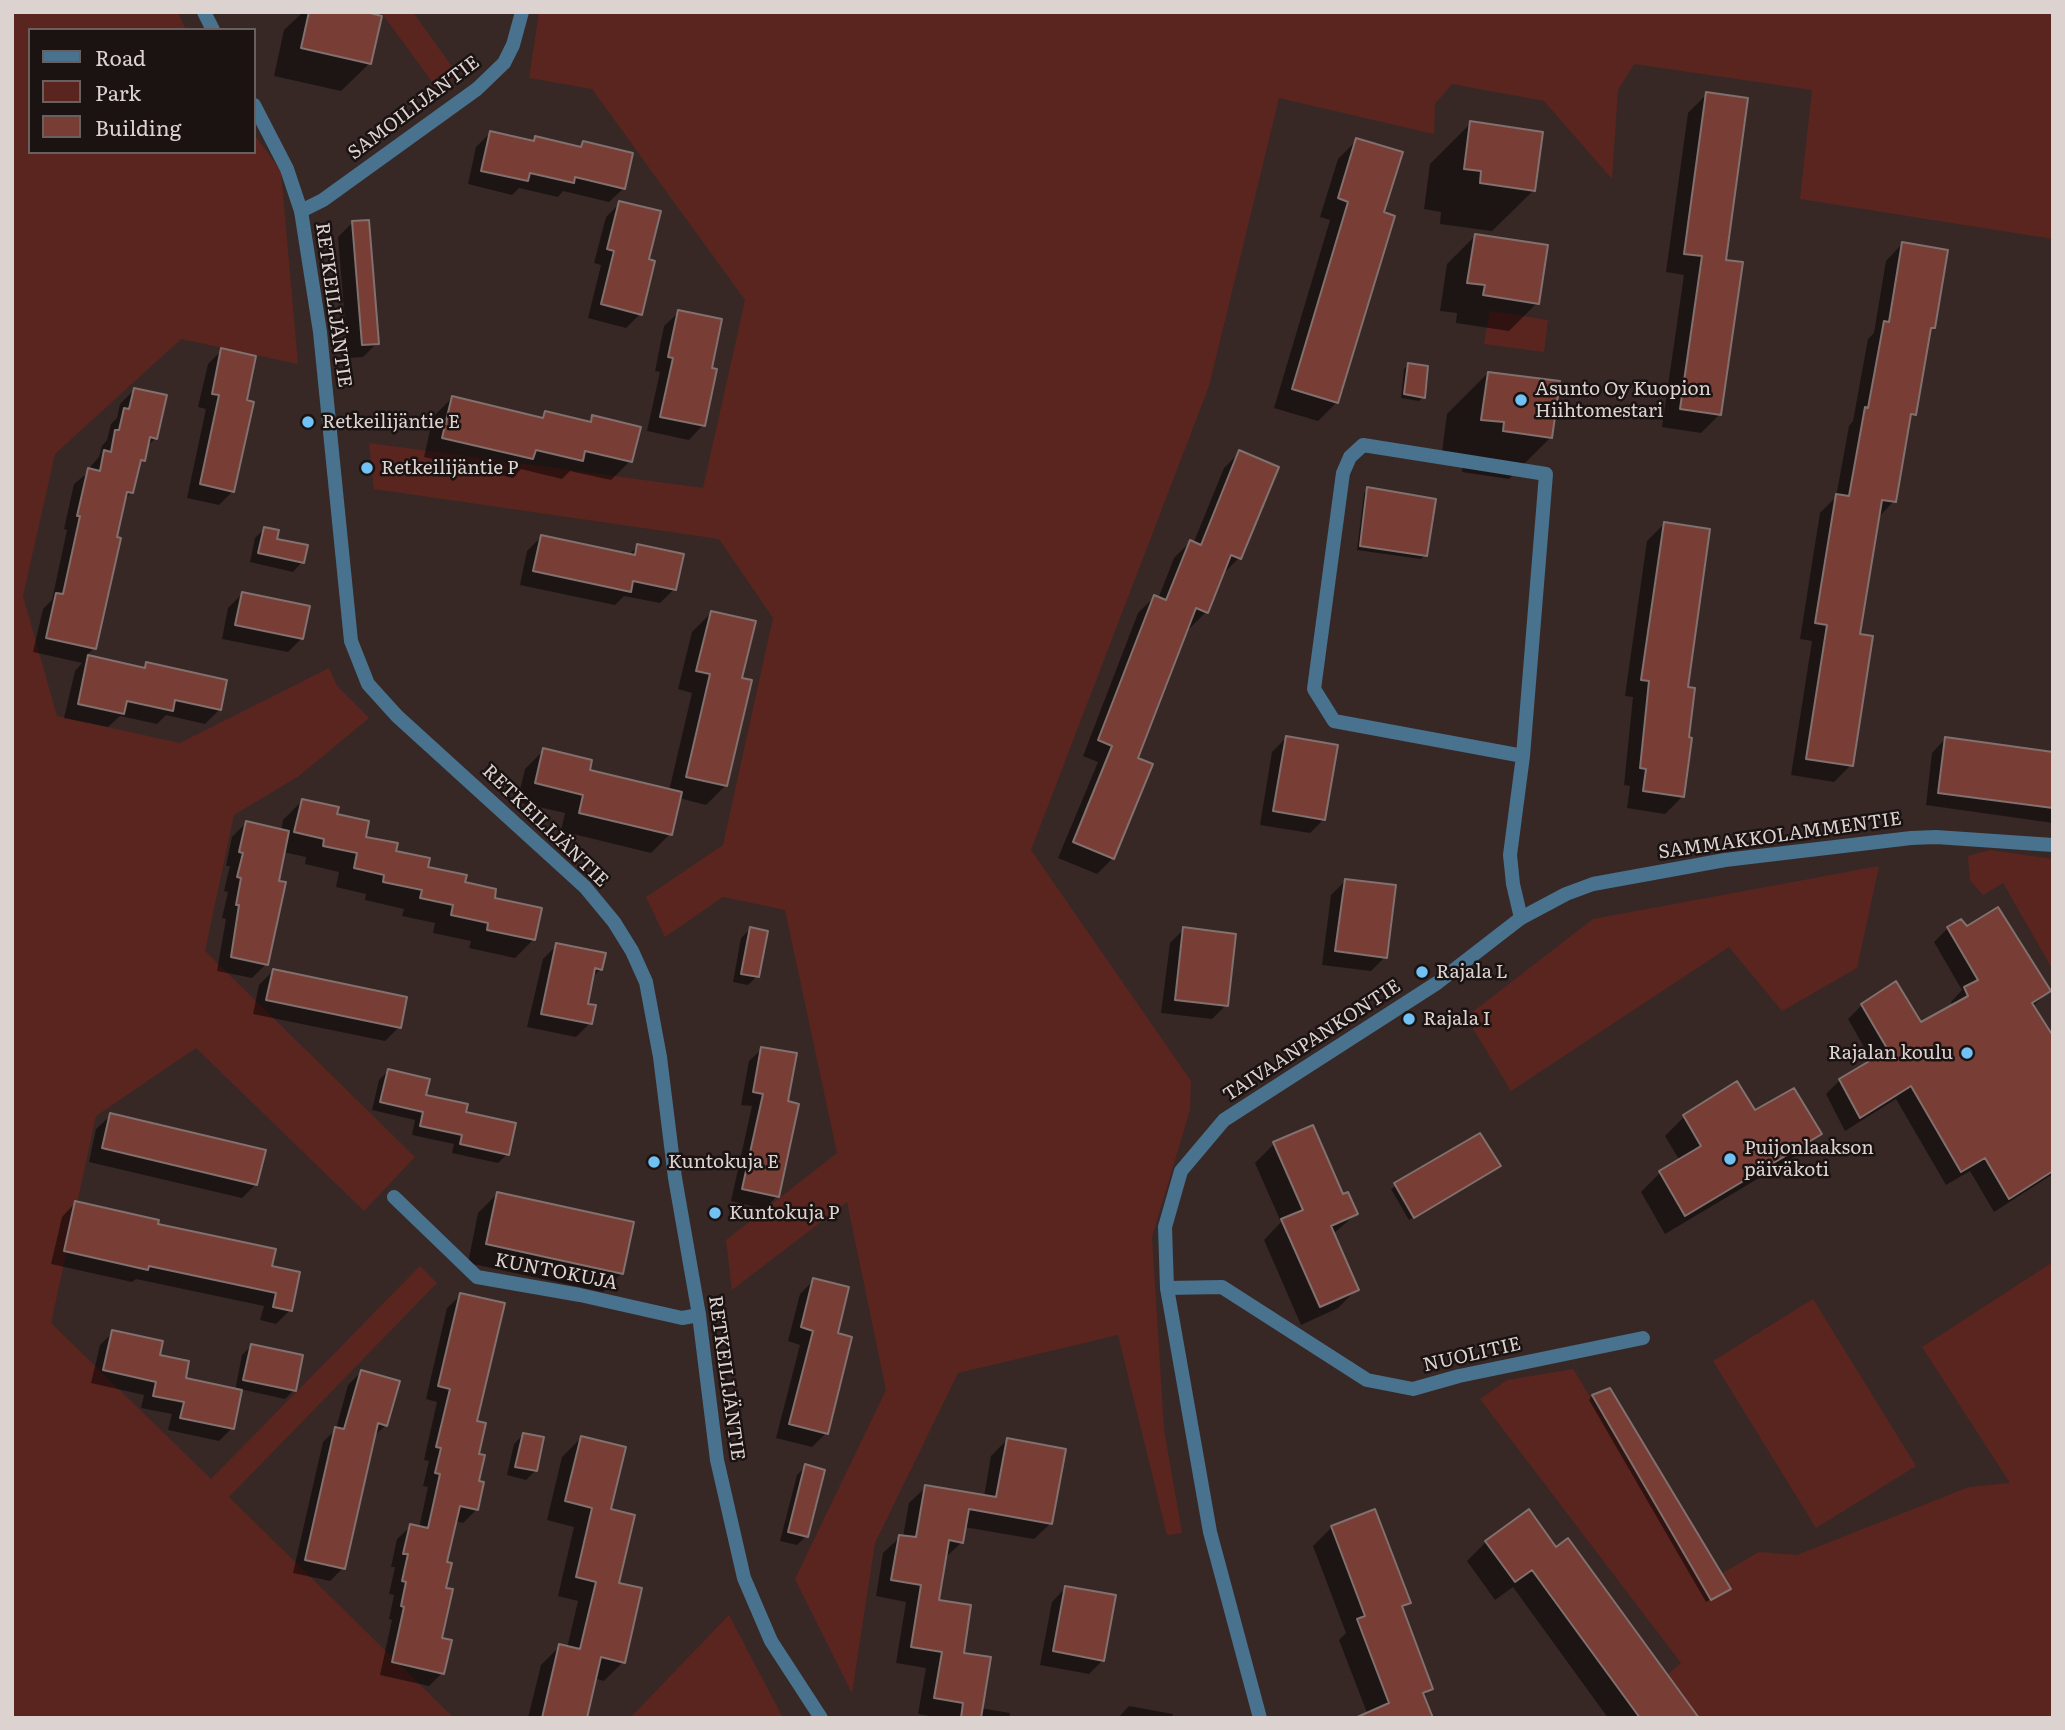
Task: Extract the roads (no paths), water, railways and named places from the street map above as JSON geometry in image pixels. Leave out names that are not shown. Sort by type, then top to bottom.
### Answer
[{"type":"street","points":[[204,12],[212,28]]},
{"type":"street","name":"SAMOILIJANTIE","points":[[301,211],[323,200],[477,89],[503,63],[513,45],[522,12]]},
{"type":"street","name":"RETKEILIJÄNTIE","points":[[256,109],[287,169],[301,211],[320,332],[351,641],[368,684],[397,716],[585,887],[614,922],[632,951],[646,982],[699,1315],[717,1460],[744,1578],[771,1641],[821,1718]]},
{"type":"street","points":[[1521,918],[1510,855],[1522,756],[1546,474],[1363,444],[1350,457],[1343,473],[1314,689],[1334,720],[1522,756]]},
{"type":"street","name":"SAMMAKKOLAMMENTIE","points":[[1521,918],[1566,894],[1592,884],[1725,860],[1911,838],[1937,837],[2053,845]]},
{"type":"street","name":"TAIVAANPANKONTIE","points":[[1260,1718],[1210,1532],[1167,1288],[1165,1227],[1181,1171],[1224,1120],[1437,983],[1521,918]]},
{"type":"street","name":"KUNTOKUJA","points":[[394,1197],[477,1277],[580,1295],[682,1318],[699,1315]]},
{"type":"street","name":"NUOLITIE","points":[[1167,1288],[1222,1287],[1367,1380],[1413,1389],[1458,1376],[1643,1338]]},
{"type":"place","name":"Asunto Oy Kuopion Hiihtomestari","points":[[1521,400]]},
{"type":"place","name":"Retkeilijäntie E","points":[[308,422]]},
{"type":"place","name":"Retkeilijäntie P","points":[[367,468]]},
{"type":"place","name":"Rajala L","points":[[1422,972]]},
{"type":"place","name":"Rajala I","points":[[1409,1019]]},
{"type":"place","name":"Rajalan koulu","points":[[1967,1053]]},
{"type":"place","name":"Puijonlaakson päiväkoti","points":[[1730,1159]]},
{"type":"place","name":"Kuntokuja E","points":[[654,1162]]},
{"type":"place","name":"Kuntokuja P","points":[[715,1213]]}]
